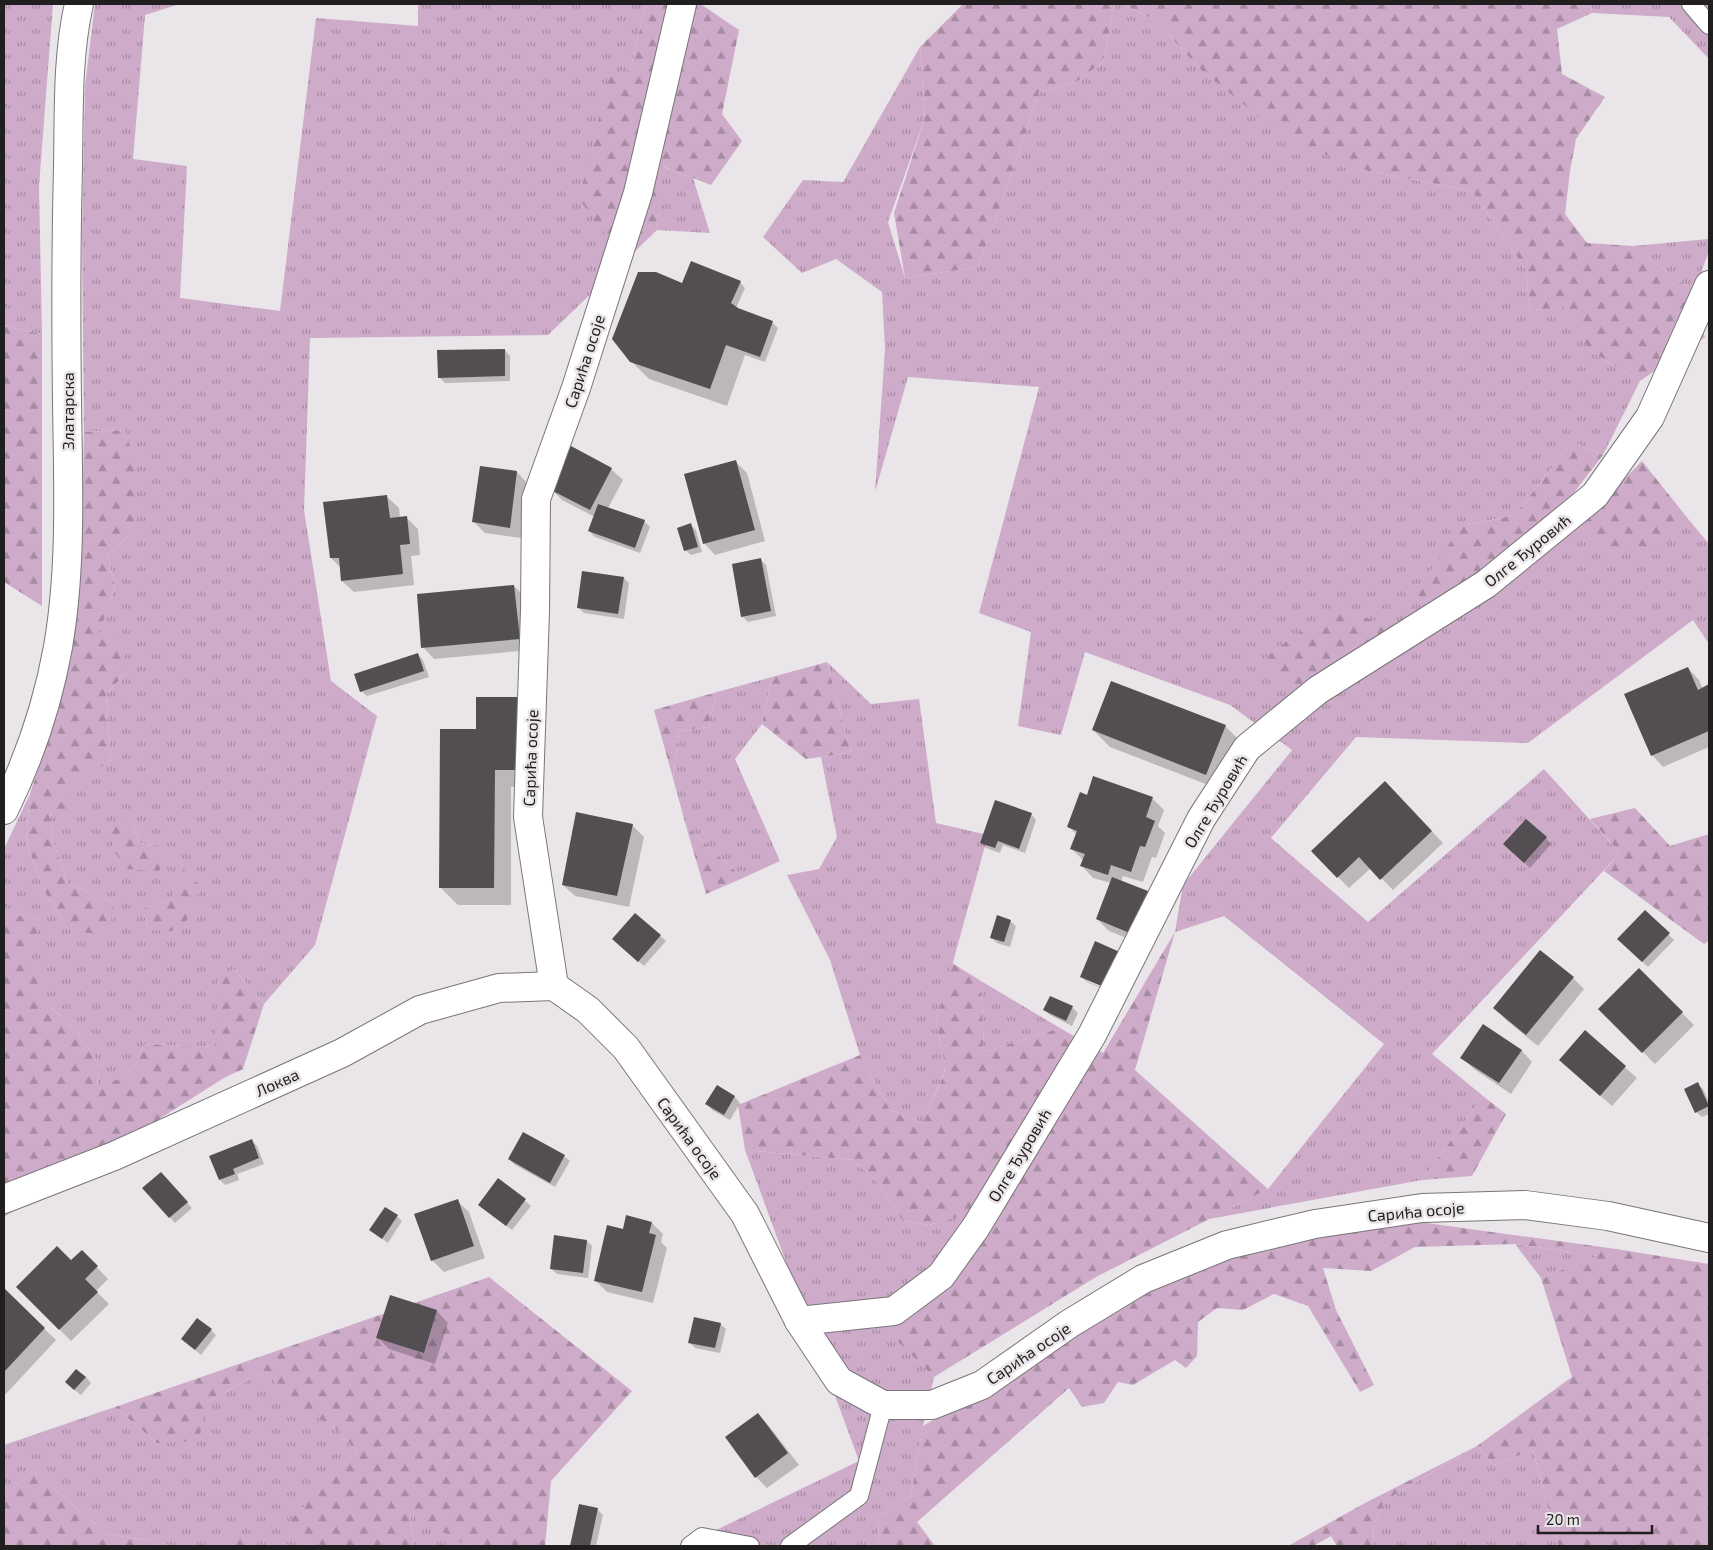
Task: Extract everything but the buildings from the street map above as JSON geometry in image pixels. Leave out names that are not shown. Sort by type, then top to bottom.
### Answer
[{"type":"street","name":"Златарска","points":[[4,810],[32,744],[46,698],[58,648],[62,611],[66,564],[68,498],[66,296],[70,83],[74,23],[79,4]]},
{"type":"street","name":"Сарића осоје","points":[[682,4],[638,193],[576,388],[536,499],[528,817],[554,986],[588,1010],[626,1048],[746,1214],[799,1321],[839,1381],[883,1405],[932,1405],[982,1385],[1069,1324],[1143,1279],[1227,1244],[1315,1224],[1422,1208],[1525,1205],[1608,1216],[1709,1238]]},
{"type":"street","name":"Олге Ђуровић","points":[[799,1321],[894,1311],[941,1276],[976,1227],[1092,1035],[1201,819],[1247,748],[1318,690],[1486,584],[1595,496],[1650,417],[1709,285]]},
{"type":"street","name":"Локва","points":[[4,1199],[114,1156],[228,1105],[342,1053],[420,1010],[499,988],[554,986]]},
{"type":"lane","points":[[1691,4],[1709,25]]},
{"type":"lane","points":[[790,1546],[858,1496],[883,1405]]},
{"type":"lane","points":[[690,1546],[702,1537],[750,1546]]},
{"type":"green space","points":[[4,4],[53,4],[39,186],[42,334],[4,326]]},
{"type":"green space","points":[[95,4],[180,4],[145,15],[133,159],[187,166],[180,298],[280,311],[316,18],[418,26],[418,4],[646,4],[630,70],[625,261],[548,335],[310,338],[304,510],[331,681],[377,716],[315,945],[264,1004],[234,969],[215,1047],[145,1044],[131,1076],[97,1086],[100,1066],[76,1030],[42,1000],[17,963],[45,921],[4,913],[4,849],[30,794],[26,842],[46,894],[68,930],[114,902],[68,884],[53,841],[50,810],[69,789],[111,760],[106,694],[126,673],[98,632],[115,588],[108,555],[134,531],[125,430],[84,432],[82,236],[85,86]],"holes":[[[131,821],[139,843],[160,846],[114,851]],[[171,899],[148,930],[143,909]]]},
{"type":"green space","points":[[646,4],[702,4],[739,30],[722,114],[742,141],[711,185],[664,167],[657,230],[625,261],[579,199],[609,75],[630,70]]},
{"type":"green space","points":[[963,4],[1115,4],[1103,62],[1076,82],[1039,92],[978,267],[905,278],[894,213],[925,118],[920,47]]},
{"type":"green space","points":[[1115,4],[1121,4],[1155,20],[1201,70],[1359,169],[1472,191],[1526,270],[1530,312],[1563,305],[1589,350],[1640,381],[1603,455],[1572,442],[1515,515],[1462,526],[1579,525],[1604,552],[1658,552],[1689,520],[1709,544],[1709,644],[1693,620],[1528,743],[1356,737],[1271,838],[1368,922],[1544,769],[1620,853],[1432,1054],[1483,1096],[1422,1180],[1209,1219],[1268,1189],[1384,1044],[1224,916],[1175,932],[1183,885],[1292,750],[1230,705],[1085,652],[1061,735],[1018,726],[1031,632],[979,613],[1039,387],[908,377],[875,492],[885,349],[882,292],[836,259],[802,273],[763,237],[803,180],[843,182],[920,47],[925,118],[888,222],[905,278],[978,267],[1039,92],[1076,82],[1103,62]]},
{"type":"green space","points":[[1121,4],[1591,4],[1592,13],[1557,29],[1562,74],[1605,97],[1576,139],[1565,214],[1587,243],[1633,246],[1687,287],[1705,337],[1640,381],[1589,350],[1563,306],[1530,312],[1526,270],[1472,191],[1359,169],[1282,135],[1201,70],[1155,20]]},
{"type":"green space","points":[[1591,4],[1709,4],[1709,59],[1669,17],[1592,13]]},
{"type":"green space","points":[[663,167],[693,178],[710,233],[657,230]]},
{"type":"green space","points":[[1709,239],[1709,251],[1691,299],[1687,287],[1633,246]]},
{"type":"green space","points":[[4,326],[42,334],[42,606],[4,582]]},
{"type":"green space","points":[[125,430],[136,465],[134,531],[108,555],[115,588],[99,632],[121,635],[126,673],[106,694],[111,760],[70,789],[73,811],[50,811],[53,841],[68,884],[114,902],[109,936],[68,930],[46,894],[26,842],[30,794],[62,693],[81,570],[84,432]]},
{"type":"green space","points":[[1572,442],[1603,455],[1556,516],[1502,560],[1435,602],[1408,602],[1462,526],[1515,515]]},
{"type":"green space","points":[[1642,461],[1689,520],[1659,552],[1604,552],[1579,525]]},
{"type":"green space","points":[[1347,609],[1394,630],[1290,690],[1262,660],[1297,634]]},
{"type":"green space","points":[[827,662],[871,704],[919,699],[936,823],[988,835],[936,1024],[946,1068],[923,1123],[890,1110],[860,1055],[830,960],[787,875],[819,869],[837,837],[821,757],[851,753]]},
{"type":"green space","points":[[827,662],[851,753],[806,759],[762,724],[772,677]]},
{"type":"green space","points":[[772,677],[762,724],[735,759],[780,861],[743,878],[686,826],[673,778],[679,731],[708,727],[717,692]]},
{"type":"green space","points":[[717,692],[708,727],[679,731],[673,778],[654,710]]},
{"type":"green space","points":[[1635,808],[1670,846],[1709,834],[1709,941],[1704,944],[1604,871],[1620,853],[1590,819]]},
{"type":"green space","points":[[131,821],[139,843],[160,846],[167,853],[159,871],[127,869],[114,851],[108,825]]},
{"type":"green space","points":[[686,826],[743,878],[706,894]]},
{"type":"green space","points":[[183,869],[202,887],[185,924],[172,931],[148,930],[143,909],[171,899]]},
{"type":"green space","points":[[4,913],[46,921],[17,963],[44,977],[42,1000],[76,1030],[100,1066],[97,1085],[131,1076],[145,1044],[215,1047],[218,976],[234,969],[264,1004],[243,1069],[224,1078],[4,1217]]},
{"type":"green space","points":[[1175,932],[1135,1070],[1268,1189],[1096,1277],[934,1377],[893,1337],[1017,1200],[929,1225],[903,1221],[875,1179],[853,1160],[745,1150],[738,1105],[860,1055],[890,1110],[923,1123],[946,1069],[936,1024],[952,963],[981,981],[984,1052],[1060,1028],[1103,1053]]},
{"type":"green space","points":[[981,981],[1060,1028],[984,1052]]},
{"type":"green space","points":[[1483,1096],[1506,1114],[1472,1176],[1422,1180]]},
{"type":"green space","points":[[745,1150],[853,1160],[875,1179],[903,1221],[929,1225],[1018,1199],[894,1337],[934,1377],[923,1426],[911,1496],[879,1517],[878,1546],[683,1546],[859,1461]]},
{"type":"green space","points":[[1412,1221],[1616,1249],[1709,1264],[1709,1546],[1558,1546],[1533,1450],[1494,1465],[1477,1446],[1572,1377],[1541,1278],[1598,1256],[1515,1244],[1415,1247],[1371,1271],[1323,1268],[1336,1310],[1374,1385],[1360,1392],[1308,1306],[1274,1294],[1243,1310],[1217,1308],[1198,1322],[1197,1356],[1186,1368],[1175,1360],[1133,1385],[1118,1382],[1104,1403],[1082,1407],[1069,1388],[917,1522],[935,1546],[878,1546],[879,1517],[911,1496],[923,1426],[1172,1279],[1289,1240]]},
{"type":"green space","points":[[1515,1244],[1599,1256],[1541,1278]]},
{"type":"green space","points":[[489,1277],[632,1391],[551,1481],[545,1546],[468,1546],[410,1514],[414,1546],[313,1546],[285,1526],[357,1451],[332,1425],[295,1406],[265,1371],[206,1402],[199,1441],[157,1443],[115,1407]]},
{"type":"green space","points":[[265,1371],[295,1405],[332,1425],[357,1451],[286,1526],[313,1546],[252,1546],[236,1529],[219,1546],[153,1546],[151,1541],[106,1534],[33,1470],[4,1497],[4,1445],[115,1407],[157,1443],[206,1402]]},
{"type":"green space","points":[[1477,1446],[1494,1465],[1533,1450],[1558,1546],[1373,1546],[1374,1523],[1386,1500]]},
{"type":"green space","points":[[1477,1446],[1386,1500],[1374,1523],[1373,1546],[1337,1546],[1331,1536],[1313,1546],[1288,1546],[1365,1503]]},
{"type":"green space","points":[[33,1470],[106,1534],[151,1541],[153,1546],[4,1546],[4,1497]]},
{"type":"green space","points":[[410,1513],[468,1546],[414,1546]]},
{"type":"green space","points":[[236,1528],[252,1546],[219,1546]]}]
